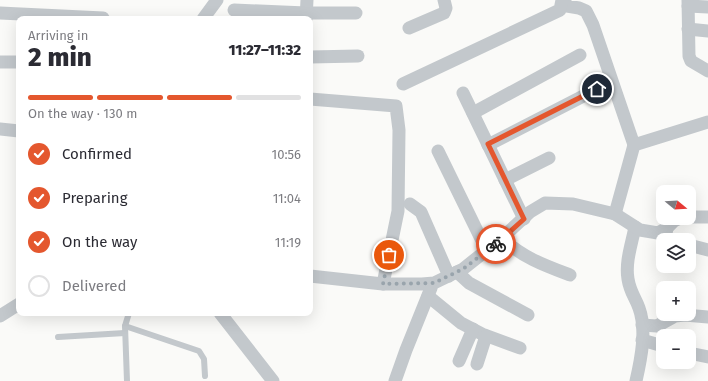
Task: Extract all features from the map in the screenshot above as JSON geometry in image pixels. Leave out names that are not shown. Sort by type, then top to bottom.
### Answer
[{"type":"street","points":[[205,16],[217,0]]},
{"type":"street","points":[[306,16],[307,0]]},
{"type":"street","points":[[409,28],[444,12],[446,8],[444,0]]},
{"type":"street","points":[[404,84],[560,10],[563,0]]},
{"type":"street","points":[[563,0],[567,6],[586,11],[593,25],[634,145],[615,214]]},
{"type":"street","points":[[708,8],[688,3],[689,56],[691,61],[708,71]]},
{"type":"street","points":[[234,10],[306,16],[356,13]]},
{"type":"street","points":[[0,13],[62,16]]},
{"type":"street","points":[[688,29],[708,31]]},
{"type":"street","points":[[473,113],[580,55]]},
{"type":"street","points":[[313,57],[358,56]]},
{"type":"street","points":[[0,62],[16,62]]},
{"type":"street","points":[[488,144],[597,89]]},
{"type":"street","points":[[463,93],[524,219]]},
{"type":"street","points":[[313,99],[396,106],[399,130],[398,211],[383,284]]},
{"type":"street","points":[[634,145],[708,122]]},
{"type":"street","points":[[0,129],[16,130]]},
{"type":"street","points":[[438,151],[487,251]]},
{"type":"street","points":[[505,180],[549,158]]},
{"type":"street","points":[[313,276],[383,284],[434,283],[463,269],[487,251],[530,212],[545,203],[572,204],[615,214],[640,230],[658,233]]},
{"type":"street","points":[[410,204],[421,212],[453,274],[528,315]]},
{"type":"street","points":[[696,217],[708,217]]},
{"type":"street","points":[[635,227],[628,258],[628,278],[631,294],[638,306],[642,318],[640,363],[636,381]]},
{"type":"street","points":[[502,238],[513,249],[541,264],[570,275]]},
{"type":"street","points":[[696,247],[708,250]]},
{"type":"street","points":[[395,381],[406,350],[434,283]]},
{"type":"street","points":[[428,296],[461,323],[486,336],[520,348]]},
{"type":"street","points":[[0,316],[16,306]]},
{"type":"street","points":[[642,325],[657,326],[675,316],[685,315],[708,317]]},
{"type":"street","points":[[222,316],[272,381]]},
{"type":"street","points":[[459,361],[473,329]]},
{"type":"street","points":[[477,364],[486,336]]},
{"type":"street","points":[[642,340],[656,344]]},
{"type":"street","points":[[696,354],[708,357]]},
{"type":"lane","points":[[127,381],[125,326],[128,316]]},
{"type":"lane","points":[[125,326],[199,351],[204,359],[205,376]]},
{"type":"lane","points":[[58,337],[125,333]]},
{"type":"way so far","points":[[389,255],[383,284],[434,283],[463,269],[496,244]]},
{"type":"route","points":[[496,244],[524,219],[488,144],[597,89]]}]
